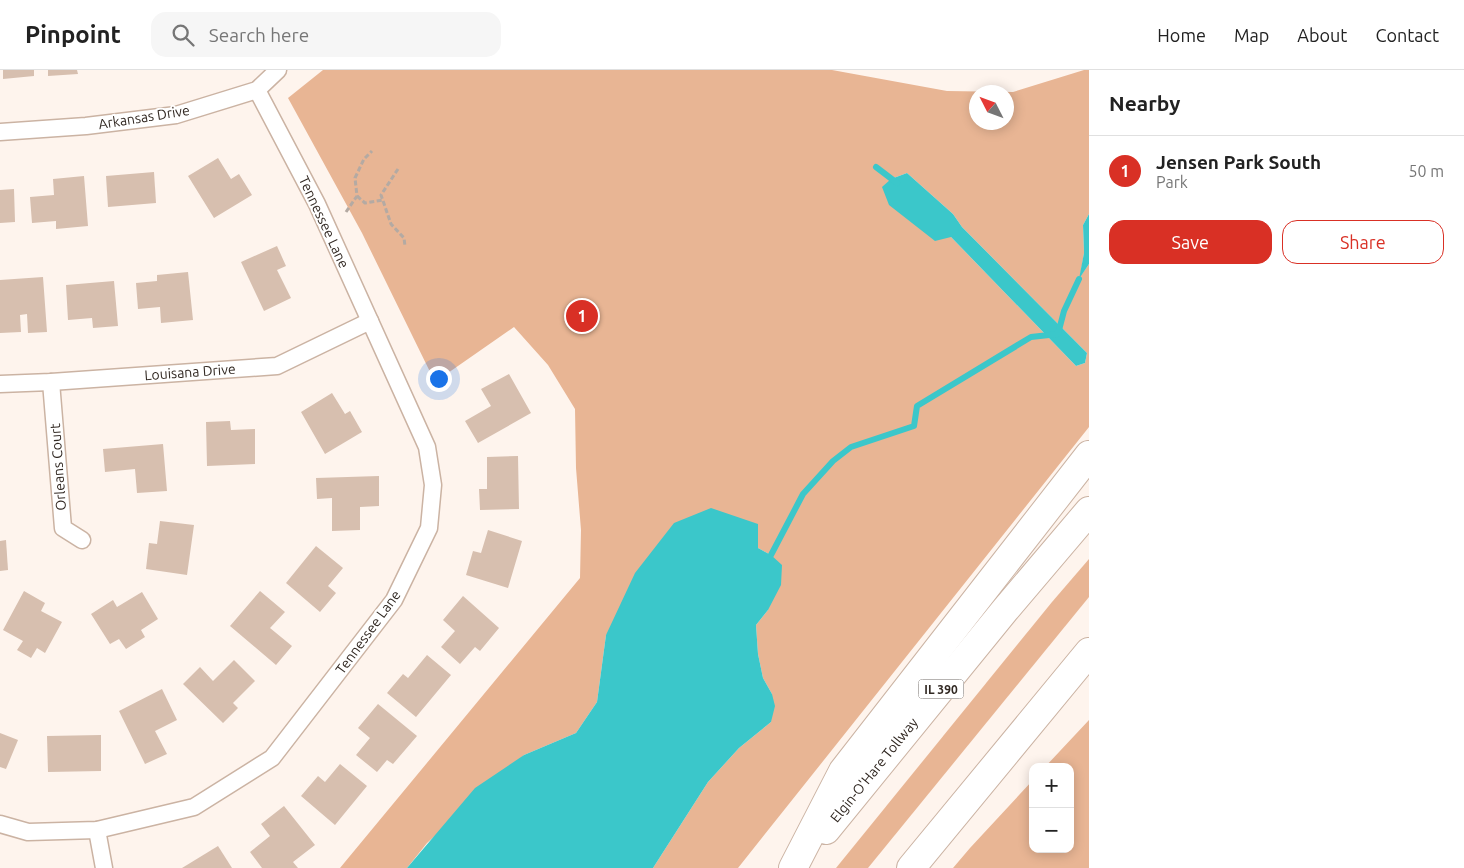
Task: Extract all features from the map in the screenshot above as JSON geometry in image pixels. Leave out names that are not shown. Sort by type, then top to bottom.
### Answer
[{"type":"highway","points":[[794,868],[843,771],[1089,455]]},
{"type":"highway","name":"Elgin-O'Hare Tollway","points":[[794,868],[999,618],[1089,512]]},
{"type":"highway","points":[[911,868],[1089,652]]},
{"type":"highway","points":[[1039,713],[1089,678]]},
{"type":"street","name":"Arkansas Drive","points":[[0,132],[86,126],[176,115],[257,90],[278,70]]},
{"type":"street","name":"Tennessee Lane","points":[[0,824],[28,832],[97,830],[194,807],[272,758],[394,600],[428,528],[433,485],[427,447],[317,204],[257,90]]},
{"type":"street","name":"Louisana Drive","points":[[0,384],[277,366],[370,321]]},
{"type":"street","name":"Orleans Court","points":[[51,382],[63,528],[82,540]]},
{"type":"street","points":[[97,830],[104,868]]},
{"type":"path","points":[[346,212],[357,196],[355,178],[364,159],[372,151]]},
{"type":"path","points":[[398,169],[381,195],[391,224],[404,238],[405,246]]},
{"type":"path","points":[[357,196],[365,203],[383,200]]},
{"type":"shaded area","points":[[323,70],[832,70],[947,91],[969,91],[969,130],[1014,130],[1014,92],[1089,70],[1089,214],[1083,225],[1084,253],[1080,277],[1089,264],[1089,427],[738,868],[653,868],[708,782],[739,748],[771,722],[772,694],[763,678],[758,654],[756,625],[768,610],[771,555],[758,548],[606,635],[597,702],[576,733],[524,755],[427,843],[407,868],[340,868],[580,578],[581,530],[576,468],[575,409],[548,365],[514,327],[435,382],[362,233],[288,98]],"holes":[[[907,173],[953,214],[962,227],[1087,353],[1085,363],[1076,366],[951,237],[891,179]]]},
{"type":"shaded area","points":[[1089,559],[1089,597],[868,868],[836,868],[1052,602]]},
{"type":"shaded area","points":[[1089,720],[1089,868],[953,868],[1029,784],[1029,853],[1074,853],[1074,763],[1049,763]]},
{"type":"water","points":[[907,173],[953,214],[962,227],[1087,353],[1085,363],[1076,366],[951,237],[935,241],[889,205],[882,187],[891,179]]},
{"type":"water","points":[[1089,214],[1089,264],[1079,279],[1084,253],[1083,225]]},
{"type":"water","points":[[711,508],[758,524],[758,548],[771,555],[782,565],[781,585],[768,610],[756,625],[758,654],[763,678],[772,694],[775,706],[771,722],[739,748],[708,782],[653,868],[407,868],[475,788],[524,755],[576,733],[597,702],[606,635],[635,573],[674,523]]},
{"type":"building","points":[[3,70],[34,70],[34,76],[3,79]]},
{"type":"building","points":[[48,70],[77,70],[78,74],[48,76]]},
{"type":"building","points":[[218,158],[231,179],[239,174],[252,195],[214,218],[188,176]]},
{"type":"building","points":[[154,172],[156,203],[108,207],[106,176]]},
{"type":"building","points":[[84,176],[88,226],[56,229],[56,221],[32,223],[30,197],[54,195],[53,179]]},
{"type":"building","points":[[14,189],[15,222],[0,223],[0,190]]},
{"type":"building","points":[[277,246],[286,266],[277,270],[291,298],[264,311],[241,262]]},
{"type":"building","points":[[188,272],[193,320],[161,323],[160,307],[138,309],[136,283],[157,281],[157,275]]},
{"type":"building","points":[[43,277],[47,332],[28,333],[27,314],[20,315],[21,332],[0,333],[0,280]]},
{"type":"building","points":[[114,281],[118,326],[93,328],[92,318],[68,320],[66,285]]},
{"type":"building","points":[[509,374],[531,413],[478,443],[465,421],[491,406],[481,389]]},
{"type":"building","points":[[332,393],[345,414],[350,411],[362,432],[325,454],[301,412]]},
{"type":"building","points":[[230,421],[231,430],[255,429],[255,464],[207,466],[206,422]]},
{"type":"building","points":[[163,444],[167,491],[137,493],[135,469],[105,472],[103,449]]},
{"type":"building","points":[[518,456],[519,509],[480,510],[479,489],[487,489],[487,457]]},
{"type":"building","points":[[379,476],[379,506],[360,507],[360,530],[332,531],[332,498],[317,499],[316,478]]},
{"type":"building","points":[[160,521],[194,525],[187,575],[146,569],[149,543],[157,544]]},
{"type":"building","points":[[488,530],[522,541],[508,588],[466,575],[473,551],[481,553]]},
{"type":"building","points":[[6,540],[8,570],[0,571],[0,541]]},
{"type":"building","points":[[316,546],[343,568],[328,586],[336,593],[320,612],[286,583]]},
{"type":"building","points":[[24,591],[45,603],[41,611],[62,622],[45,653],[37,648],[31,658],[17,650],[23,641],[3,630]]},
{"type":"building","points":[[260,591],[285,612],[270,628],[292,646],[276,665],[230,626]]},
{"type":"building","points":[[142,592],[158,619],[141,630],[145,637],[126,649],[119,639],[110,644],[91,614],[113,600],[117,607]]},
{"type":"building","points":[[463,596],[499,628],[480,651],[475,647],[460,664],[441,647],[455,631],[443,620]]},
{"type":"building","points":[[427,655],[451,675],[416,717],[387,693],[403,674],[408,678]]},
{"type":"building","points":[[234,660],[255,681],[233,703],[238,708],[223,723],[183,684],[200,667],[213,681]]},
{"type":"building","points":[[162,689],[177,720],[155,731],[167,754],[145,764],[119,711]]},
{"type":"building","points":[[378,704],[417,736],[393,764],[387,760],[377,772],[356,755],[370,738],[358,728]]},
{"type":"building","points":[[0,733],[18,740],[6,769],[0,767]]},
{"type":"building","points":[[101,735],[101,771],[48,772],[47,736]]},
{"type":"building","points":[[340,764],[367,786],[335,825],[301,796],[318,776],[325,782]]},
{"type":"building","points":[[284,806],[315,845],[293,862],[298,868],[262,868],[250,852],[270,836],[261,824]]},
{"type":"building","points":[[218,846],[232,868],[182,868]]},
{"type":"waterway","points":[[876,167],[897,183]]},
{"type":"waterway","points":[[771,555],[803,494],[833,461],[851,447],[914,426],[917,406],[1031,337],[1058,334],[1064,311],[1079,279]]},
{"type":"place","name":"Jensen Park South","points":[[582,316]]}]
